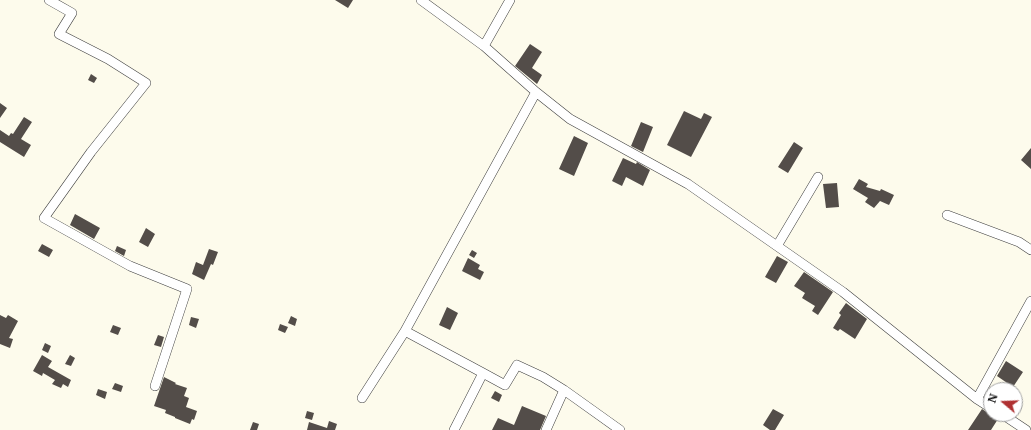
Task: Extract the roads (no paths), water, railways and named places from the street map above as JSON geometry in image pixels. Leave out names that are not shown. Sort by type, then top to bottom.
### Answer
[{"type":"street","points":[[49,0],[72,12],[59,34],[108,60],[146,84],[91,152],[44,218],[130,266],[187,289],[155,386]]},
{"type":"street","points":[[420,0],[484,46],[536,92],[570,119],[688,184],[843,292],[983,403]]},
{"type":"street","points":[[484,46],[510,0]]},
{"type":"street","points":[[362,398],[405,331],[536,92]]},
{"type":"street","points":[[777,246],[818,177]]},
{"type":"street","points":[[947,214],[1019,242],[1031,250]]},
{"type":"street","points":[[977,399],[1031,301]]},
{"type":"street","points":[[405,331],[506,385],[517,365],[544,377],[620,430]]},
{"type":"street","points":[[454,430],[483,373]]},
{"type":"street","points":[[546,430],[564,390]]},
{"type":"street","points":[[1015,427],[1026,430]]}]
